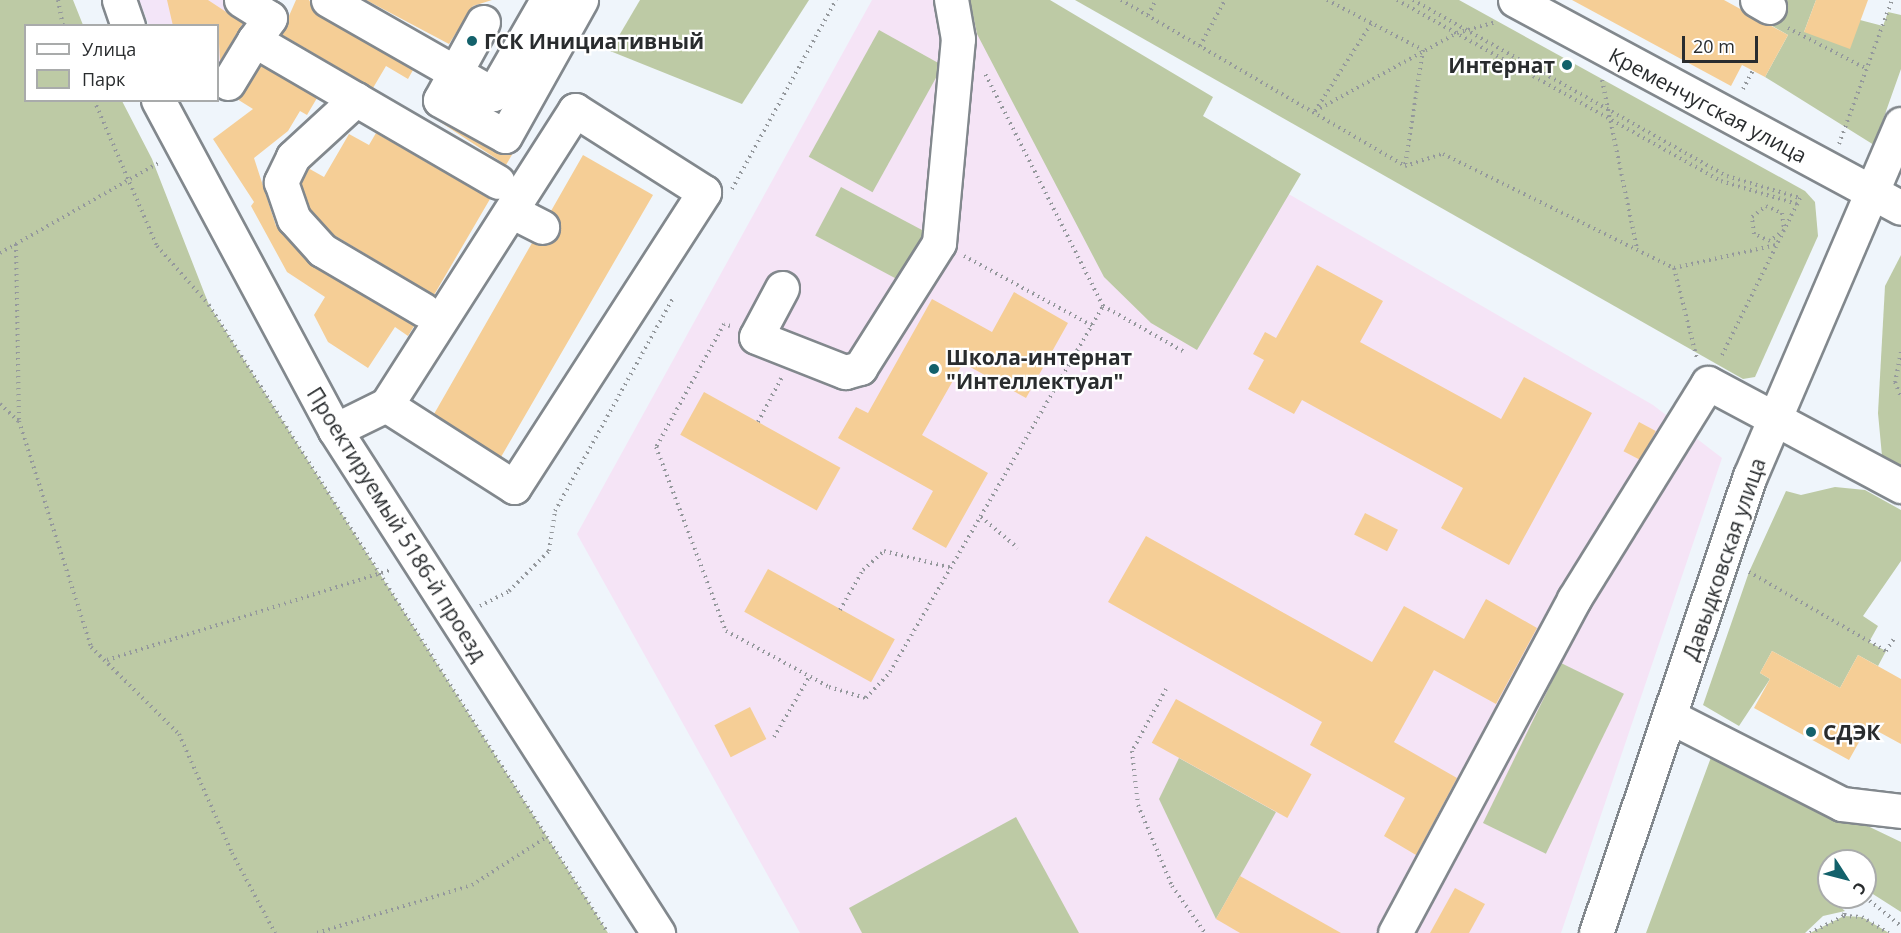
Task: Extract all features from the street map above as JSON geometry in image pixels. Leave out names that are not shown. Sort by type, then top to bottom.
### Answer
[{"type":"street","points":[[119,0],[127,24]]},
{"type":"street","points":[[240,0],[268,19],[356,99],[504,197],[542,227]]},
{"type":"street","points":[[328,0],[494,94],[547,0]]},
{"type":"street","points":[[483,22],[440,100],[505,136],[581,0]]},
{"type":"street","points":[[782,288],[756,337],[794,355],[845,372],[860,368],[939,243],[958,39],[951,0]]},
{"type":"street","name":"Кременчугская улица","points":[[1508,10],[1888,200]]},
{"type":"street","points":[[228,83],[268,19]]},
{"type":"street","points":[[356,99],[292,157],[281,183],[294,219],[322,250],[423,310]]},
{"type":"street","name":"Проектируемый 5186-й проезд","points":[[160,102],[181,149],[335,430],[658,933]]},
{"type":"street","points":[[335,430],[386,405],[504,197],[575,110],[704,192],[514,487],[386,405]]},
{"type":"street","name":"Давыдковская улица","points":[[1596,933],[1750,476],[1888,200],[1901,124]]},
{"type":"street","points":[[1395,933],[1574,598],[1708,383],[1778,417],[1901,486]]},
{"type":"street","points":[[1670,716],[1842,804],[1901,812]]},
{"type":"path","points":[[57,0],[63,24]]},
{"type":"path","points":[[730,193],[836,0]]},
{"type":"path","points":[[1121,0],[1315,111],[1405,166],[1443,154],[1674,268],[1776,245]]},
{"type":"path","points":[[1147,15],[1156,0]]},
{"type":"path","points":[[1200,46],[1225,0]]},
{"type":"path","points":[[1327,0],[1423,50]]},
{"type":"path","points":[[1397,0],[1721,181],[1797,204]]},
{"type":"path","points":[[1413,0],[1727,176],[1800,198],[1708,383]]},
{"type":"path","points":[[1837,150],[1892,0]]},
{"type":"path","points":[[1763,4],[1771,19],[1867,69]]},
{"type":"path","points":[[1315,111],[1423,50],[1456,33],[1470,32],[1508,10]]},
{"type":"path","points":[[1315,111],[1371,24]]},
{"type":"path","points":[[958,39],[989,78],[1103,306],[1183,351]]},
{"type":"path","points":[[1405,166],[1423,50]]},
{"type":"path","points":[[1746,82],[1753,70]]},
{"type":"path","points":[[1592,71],[1602,76],[1637,250]]},
{"type":"path","points":[[95,102],[157,246],[209,305],[545,838],[608,933]]},
{"type":"path","points":[[0,253],[181,149]]},
{"type":"path","points":[[1766,207],[1782,213],[1784,230],[1770,241],[1762,238],[1754,234],[1752,217],[1766,207]]},
{"type":"path","points":[[939,243],[1093,326]]},
{"type":"path","points":[[16,244],[19,421],[91,647],[107,660],[179,734],[232,854],[275,933]]},
{"type":"path","points":[[1674,268],[1708,383]]},
{"type":"path","points":[[454,618],[509,591],[549,551],[555,511],[676,293]]},
{"type":"path","points":[[756,337],[724,324],[656,447],[726,631],[809,677],[866,698],[890,672],[1103,306]]},
{"type":"path","points":[[1901,352],[1895,382],[1901,397]]},
{"type":"path","points":[[759,422],[794,355]]},
{"type":"path","points":[[0,404],[19,421]]},
{"type":"path","points":[[981,517],[1018,548]]},
{"type":"path","points":[[840,610],[862,570],[884,551],[952,567]]},
{"type":"path","points":[[107,660],[380,577],[412,553]]},
{"type":"path","points":[[1749,572],[1886,651],[1895,637]]},
{"type":"path","points":[[774,737],[809,677]]},
{"type":"path","points":[[1166,688],[1132,751],[1138,804],[1172,886],[1205,933]]},
{"type":"path","points":[[317,933],[472,885],[545,838]]},
{"type":"path","points":[[1877,907],[1901,926]]},
{"type":"path","points":[[1844,916],[1846,909]]},
{"type":"path","points":[[1810,933],[1844,916],[1862,917],[1888,933]]},
{"type":"shaded area","points":[[139,0],[268,0],[219,75],[219,24],[149,24]]},
{"type":"shaded area","points":[[872,0],[994,0],[997,25],[1653,405],[1722,458],[1561,933],[800,933],[577,534]]},
{"type":"green space","points":[[0,0],[73,0],[83,24],[24,24],[24,102],[123,102],[152,159],[209,305],[608,933],[0,933]]},
{"type":"green space","points":[[640,0],[809,0],[742,104],[610,51]]},
{"type":"green space","points":[[970,0],[1050,0],[1213,97],[1203,116],[1301,174],[1197,350],[1151,323],[1104,277],[977,34]]},
{"type":"green space","points":[[1075,0],[1459,0],[1805,191],[1815,202],[1818,236],[1755,377],[1743,379]]},
{"type":"green space","points":[[1771,0],[1816,0],[1804,32],[1860,20],[1883,26],[1888,12],[1901,15],[1901,69],[1874,145],[1765,77],[1788,35],[1760,19]]},
{"type":"green space","points":[[879,30],[943,65],[873,192],[809,157]]},
{"type":"green space","points":[[841,187],[932,235],[906,284],[815,236]]},
{"type":"green space","points":[[1901,255],[1901,476],[1882,456],[1878,413],[1885,286]]},
{"type":"green space","points":[[1835,487],[1865,490],[1901,510],[1901,561],[1863,616],[1878,626],[1869,642],[1886,651],[1878,666],[1858,655],[1840,688],[1772,651],[1760,673],[1770,679],[1739,726],[1703,705],[1749,572],[1786,491],[1801,495]]},
{"type":"green space","points":[[1561,663],[1624,694],[1546,854],[1483,823]]},
{"type":"green space","points":[[1713,752],[1901,842],[1901,912],[1877,897],[1877,849],[1817,849],[1817,909],[1843,909],[1845,911],[1823,916],[1805,933],[1646,933]]},
{"type":"green space","points":[[1179,758],[1276,812],[1216,919],[1159,799]]},
{"type":"green space","points":[[1016,817],[1079,933],[862,933],[849,908]]},
{"type":"green space","points":[[1844,916],[1862,917],[1889,933],[1810,933]]},
{"type":"building","points":[[167,0],[208,0],[243,23],[220,61],[219,24],[173,24]]},
{"type":"building","points":[[296,0],[309,0],[319,16],[413,70],[408,79],[386,66],[373,88],[281,34]]},
{"type":"building","points":[[366,0],[492,0],[473,6],[449,44]]},
{"type":"building","points":[[1572,0],[1724,0],[1788,35],[1765,77],[1742,65],[1731,86]]},
{"type":"building","points":[[1816,0],[1868,0],[1850,49],[1804,32]]},
{"type":"building","points":[[261,65],[317,98],[307,115],[300,111],[288,131],[254,158],[276,226],[312,266],[414,326],[408,336],[395,327],[368,368],[328,342],[314,315],[325,297],[287,272],[251,206],[254,202],[213,139],[253,109],[237,99]]},
{"type":"building","points":[[431,116],[496,152],[513,153],[506,165]]},
{"type":"building","points":[[376,133],[490,199],[434,295],[334,235],[310,209],[301,183],[308,168],[324,177],[349,134],[369,145]]},
{"type":"building","points":[[583,155],[653,195],[501,457],[434,414],[532,243],[543,246],[558,236],[561,226],[551,211]]},
{"type":"building","points":[[1317,265],[1383,301],[1360,342],[1501,419],[1524,377],[1592,413],[1509,565],[1441,528],[1463,488],[1302,400],[1294,414],[1248,389],[1264,360],[1253,354],[1265,332],[1276,338]]},
{"type":"building","points":[[1014,292],[1068,323],[1026,398],[963,363],[922,435],[988,473],[946,548],[912,529],[933,491],[838,438],[856,407],[868,413],[932,299],[992,332]]},
{"type":"building","points":[[704,392],[840,468],[817,510],[680,435]]},
{"type":"building","points":[[1639,422],[1656,431],[1640,460],[1624,451]]},
{"type":"building","points":[[1365,513],[1398,530],[1387,551],[1354,534]]},
{"type":"building","points":[[1146,536],[1372,662],[1404,606],[1464,639],[1486,599],[1537,628],[1496,704],[1434,670],[1394,742],[1457,778],[1416,855],[1384,836],[1405,798],[1310,745],[1322,722],[1108,602]]},
{"type":"building","points":[[768,569],[895,639],[871,682],[744,612]]},
{"type":"building","points":[[1772,651],[1840,688],[1858,655],[1901,679],[1901,744],[1868,726],[1849,760],[1754,708],[1770,679],[1760,673]]},
{"type":"building","points":[[1176,699],[1312,774],[1287,818],[1152,743]]},
{"type":"building","points":[[750,707],[766,739],[731,757],[714,725]]},
{"type":"building","points":[[1240,876],[1341,933],[1240,933],[1216,919]]},
{"type":"building","points":[[1455,888],[1485,904],[1469,933],[1430,933]]},
{"type":"place","name":"ГСК Инициативный","points":[[472,41]]},
{"type":"place","name":"Интернат","points":[[1567,65]]},
{"type":"place","name":"Школа-интернат \"Интеллектуал\"","points":[[934,369]]},
{"type":"place","name":"СДЭК","points":[[1811,732]]}]
